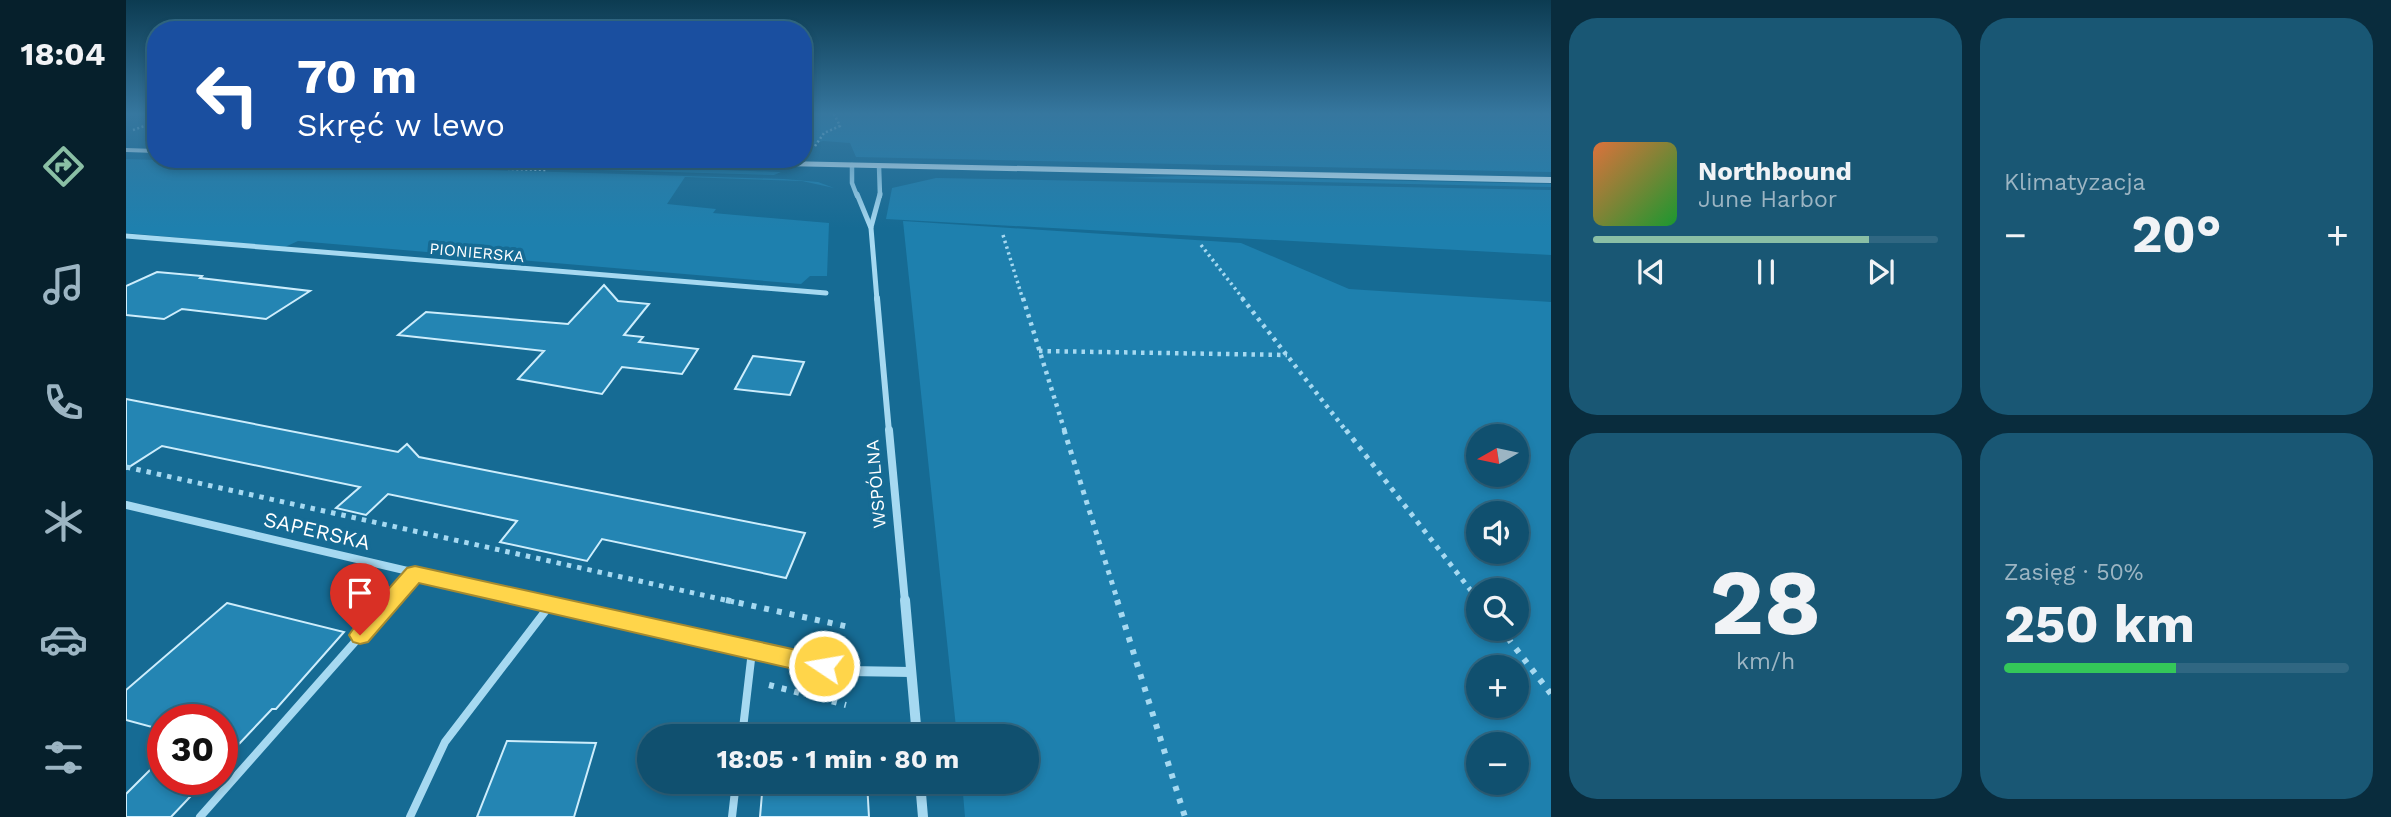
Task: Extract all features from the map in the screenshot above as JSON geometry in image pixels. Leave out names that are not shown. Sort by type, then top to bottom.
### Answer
[{"type":"main road","points":[[812,165],[1551,180]]},
{"type":"street","name":"WSPÓLNA","points":[[852,166],[852,183],[871,228],[916,724]]},
{"type":"street","name":"WSPÓLNA","points":[[871,228],[881,192],[879,166]]},
{"type":"street","name":"PIONIERSKA","points":[[126,236],[826,293]]},
{"type":"street","name":"SAPERSKA","points":[[126,505],[752,651],[848,671],[911,672]]},
{"type":"street","points":[[921,794],[923,817]]},
{"type":"lane","points":[[201,817],[415,574]]},
{"type":"lane","points":[[410,817],[445,742],[550,605]]},
{"type":"lane","points":[[743,724],[752,651]]},
{"type":"lane","points":[[732,817],[735,794]]},
{"type":"path","points":[[1003,235],[1185,817]]},
{"type":"path","points":[[1202,245],[1466,584]]},
{"type":"path","points":[[1039,351],[1288,355]]},
{"type":"path","points":[[126,467],[849,627]]},
{"type":"path","points":[[1510,641],[1551,694]]},
{"type":"path","points":[[748,681],[846,705]]},
{"type":"shaded area","points":[[854,152],[1551,152],[1551,172],[856,157]]},
{"type":"shaded area","points":[[126,159],[147,160],[147,168],[422,168],[784,179],[818,182],[834,188],[802,181],[685,177],[667,204],[716,209],[713,213],[829,223],[827,276],[810,276],[801,284],[298,241],[285,247],[126,233]]},
{"type":"shaded area","points":[[531,168],[667,168],[781,172],[774,175]]},
{"type":"shaded area","points":[[1178,176],[1551,184],[1551,187],[1125,178]]},
{"type":"shaded area","points":[[936,178],[1551,190],[1551,255],[886,219],[892,188]]},
{"type":"shaded area","points":[[903,221],[1241,243],[1349,289],[1551,302],[1551,817],[965,817],[963,794],[1039,794],[1039,724],[956,724]]},
{"type":"building","points":[[157,272],[310,291],[266,319],[182,309],[164,319],[126,315],[126,286]]},
{"type":"building","points":[[604,285],[618,301],[649,304],[624,335],[643,337],[639,342],[698,349],[682,374],[622,367],[602,394],[518,379],[544,351],[398,335],[426,312],[568,324]]},
{"type":"building","points":[[753,356],[804,362],[790,395],[735,389]]},
{"type":"building","points":[[126,399],[398,452],[407,444],[419,457],[805,533],[786,578],[602,539],[587,561],[500,542],[517,521],[388,494],[366,515],[336,508],[360,487],[162,446],[126,469]]},
{"type":"building","points":[[227,603],[344,632],[276,709],[272,709],[238,745],[238,704],[147,704],[147,726],[126,720],[126,690]]},
{"type":"building","points":[[507,741],[596,743],[574,817],[477,817]]},
{"type":"building","points":[[147,773],[147,795],[192,795],[171,817],[126,817],[126,794]]},
{"type":"building","points":[[762,794],[868,794],[869,817],[760,817]]},
{"type":"route","points":[[360,635],[415,574],[824,666]]}]
